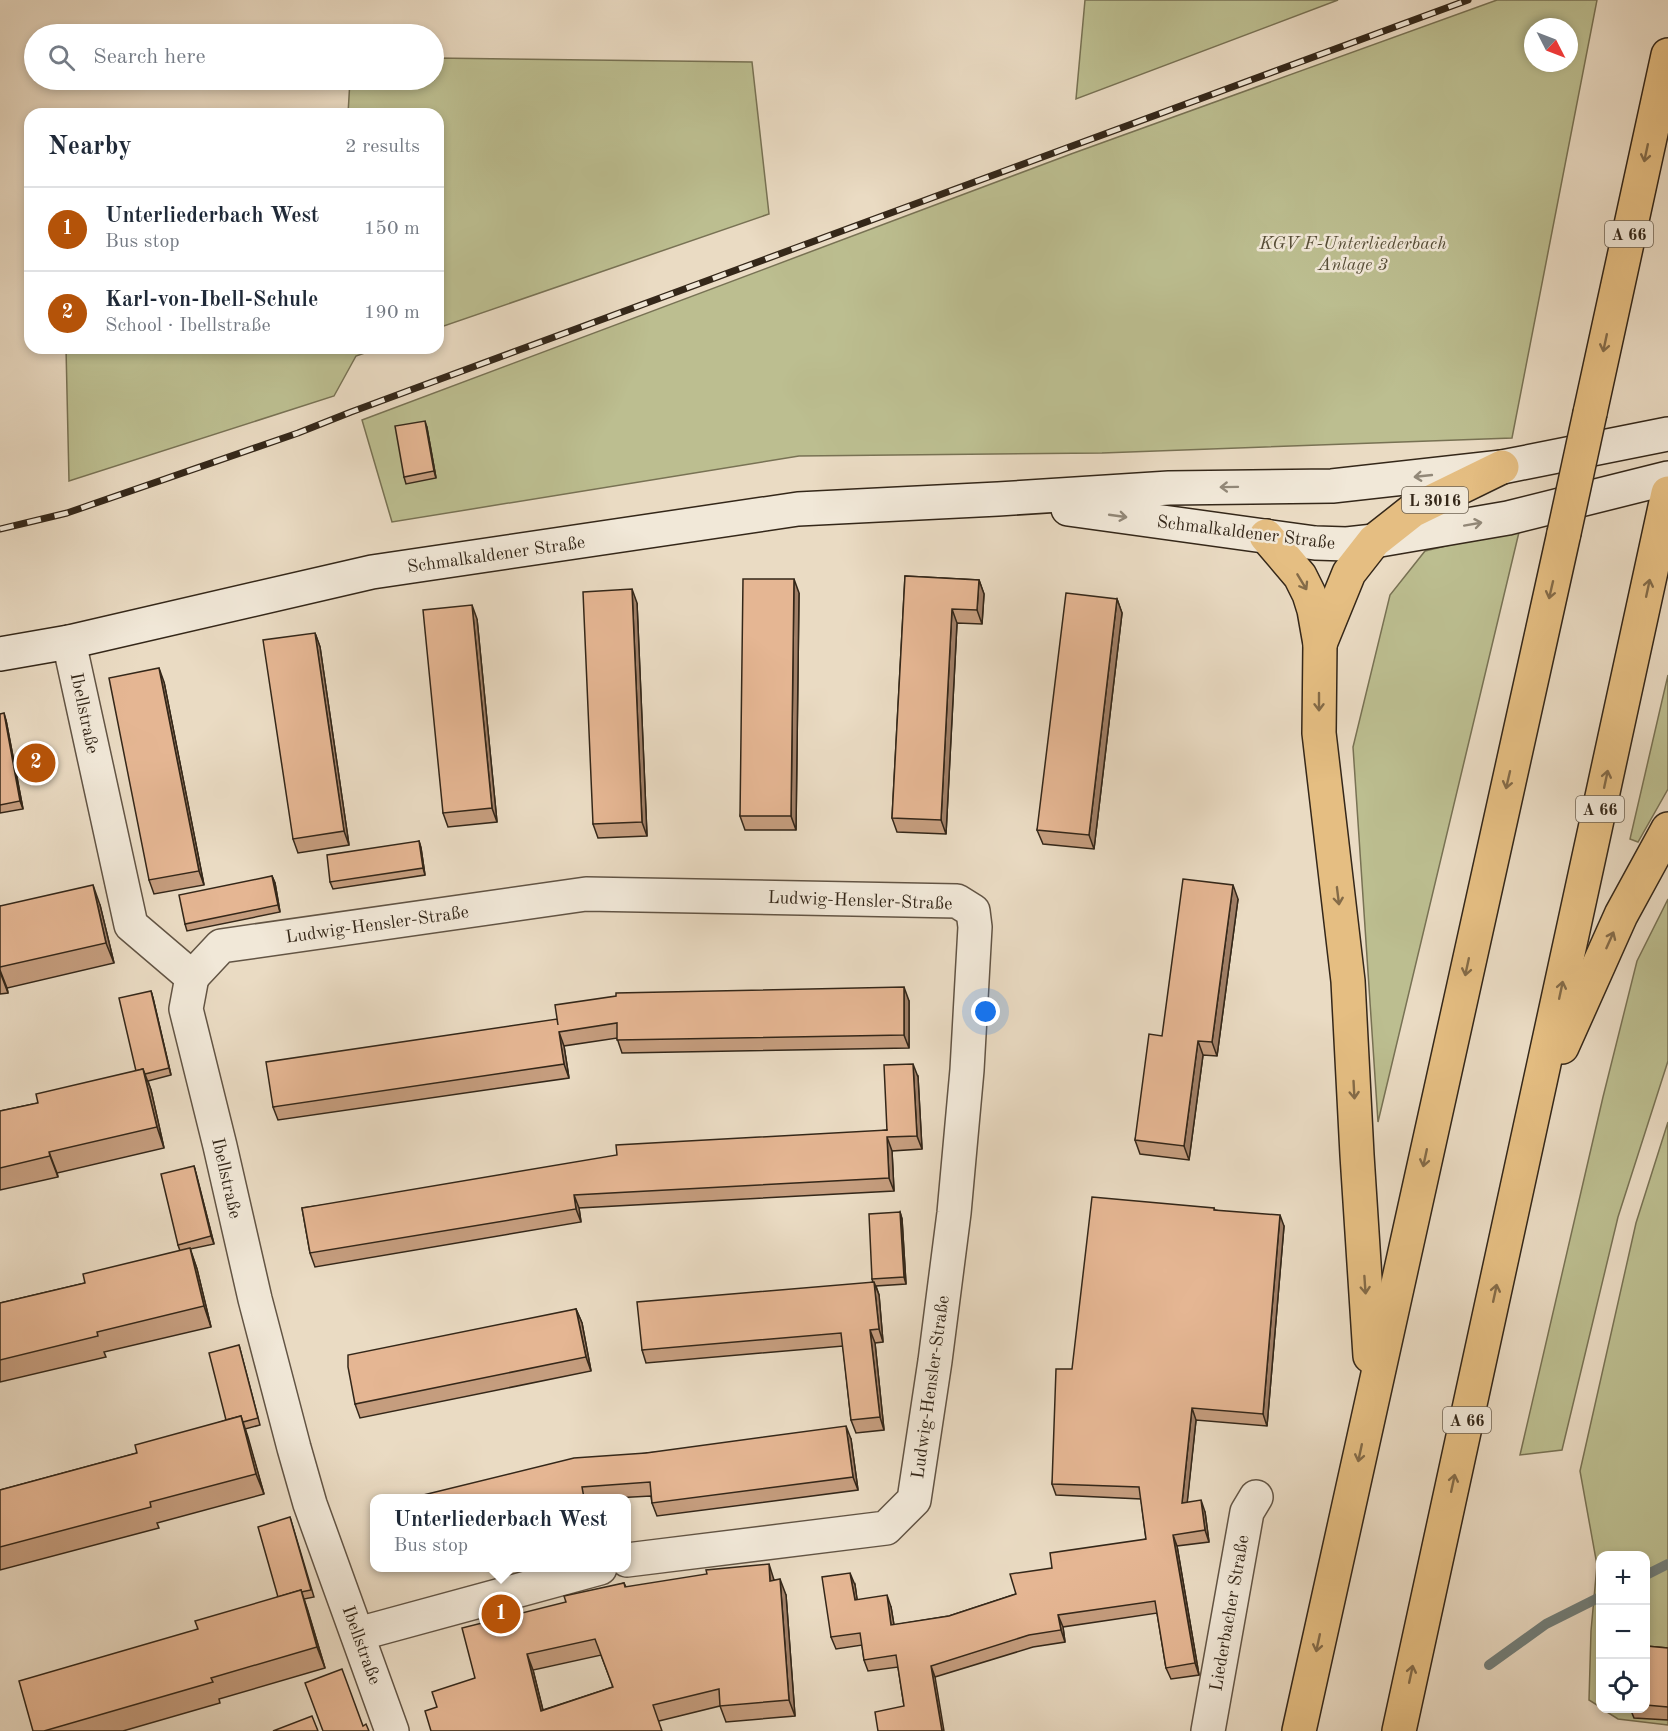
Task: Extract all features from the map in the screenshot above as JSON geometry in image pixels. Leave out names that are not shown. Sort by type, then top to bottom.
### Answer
[{"type":"highway","name":"A 66","points":[[1299,1731],[1668,55]]},
{"type":"highway","name":"L 3016","points":[[1320,644],[1349,573],[1374,541],[1412,512],[1502,467]]},
{"type":"highway","name":"A 66","points":[[1399,1731],[1667,494]]},
{"type":"highway","points":[[1266,536],[1300,576],[1314,610],[1320,644],[1319,733],[1348,981],[1372,1396]]},
{"type":"highway","points":[[1535,1108],[1621,915],[1668,829]]},
{"type":"street","name":"L 3016","points":[[1502,467],[1668,434]]},
{"type":"street","name":"Schmalkaldener Straße","points":[[0,654],[69,642],[372,572],[798,509],[1168,488],[1332,486],[1502,467]]},
{"type":"street","name":"Schmalkaldener Straße","points":[[998,499],[1315,543],[1347,544],[1667,494]]},
{"type":"street","name":"Ibellstraße","points":[[69,642],[131,925],[192,977],[186,1009],[255,1299],[294,1448],[310,1504],[392,1731]]},
{"type":"street","name":"Ludwig-Hensler-Straße","points":[[192,977],[222,946],[586,894],[957,901],[973,911],[975,927],[967,1070],[954,1213],[914,1500],[886,1528],[631,1560]]},
{"type":"street","name":"Liederbacher Straße","points":[[1208,1731],[1247,1512],[1256,1497]]},
{"type":"street","points":[[358,1634],[585,1572]]},
{"type":"green space","points":[[1085,0],[1338,0],[1076,99]]},
{"type":"green space","name":"KGV F-Unterliederbach Anlage 3","points":[[1497,0],[1597,0],[1512,438],[1102,453],[799,456],[392,522],[362,420],[1071,154]]},
{"type":"green space","points":[[444,58],[752,62],[769,214],[444,326],[444,108],[348,108],[349,90],[444,90]]},
{"type":"green space","points":[[66,354],[362,354],[356,356],[334,396],[69,481]]},
{"type":"green space","points":[[1520,528],[1378,1122],[1353,747],[1390,595],[1425,551]]},
{"type":"green space","points":[[1668,675],[1668,789],[1638,842],[1630,839]]},
{"type":"green space","points":[[1668,899],[1668,1061],[1618,1217],[1562,1450],[1520,1455],[1637,961]]},
{"type":"green space","points":[[1668,1122],[1668,1725],[1618,1719],[1608,1713],[1650,1713],[1650,1551],[1596,1551],[1596,1559],[1580,1471],[1636,1223]]},
{"type":"green space","points":[[1596,1576],[1596,1704],[1589,1700],[1591,1631]]},
{"type":"building","points":[[425,421],[434,471],[404,477],[395,426]]},
{"type":"building","points":[[905,576],[979,580],[977,610],[952,609],[941,820],[892,818]]},
{"type":"building","points":[[743,579],[794,579],[791,816],[740,816]]},
{"type":"building","points":[[632,589],[642,822],[593,824],[583,592]]},
{"type":"building","points":[[1066,593],[1117,599],[1089,835],[1037,830]]},
{"type":"building","points":[[472,605],[492,808],[443,813],[423,610]]},
{"type":"building","points":[[315,633],[344,831],[293,839],[263,640]]},
{"type":"building","points":[[159,668],[199,871],[149,880],[109,678]]},
{"type":"building","points":[[4,713],[20,801],[0,805],[0,714]]},
{"type":"building","points":[[419,841],[423,868],[330,882],[327,855]]},
{"type":"building","points":[[272,876],[278,905],[185,924],[179,895]]},
{"type":"building","points":[[1183,879],[1233,885],[1212,1042],[1198,1041],[1184,1146],[1135,1140],[1149,1034],[1162,1036]]},
{"type":"building","points":[[93,885],[106,943],[0,967],[0,906]]},
{"type":"building","points":[[904,987],[904,1035],[617,1040],[617,1023],[559,1032],[564,1064],[273,1107],[266,1062],[557,1019],[558,1025],[555,1005],[616,996],[616,993]]},
{"type":"building","points":[[151,991],[169,1068],[145,1074],[143,1069],[136,1071],[119,998]]},
{"type":"building","points":[[913,1064],[917,1136],[887,1137],[889,1178],[574,1195],[576,1209],[310,1253],[302,1208],[617,1155],[616,1145],[887,1130],[884,1065]]},
{"type":"building","points":[[143,1069],[157,1127],[49,1152],[50,1156],[0,1168],[0,1111],[38,1103],[36,1094]]},
{"type":"building","points":[[194,1166],[211,1236],[178,1245],[161,1174]]},
{"type":"building","points":[[1092,1197],[1280,1215],[1263,1414],[1192,1408],[1182,1503],[1201,1500],[1205,1530],[1173,1535],[1195,1663],[1166,1668],[1155,1601],[1058,1615],[1061,1630],[1029,1635],[931,1666],[942,1731],[878,1731],[875,1712],[904,1706],[896,1655],[864,1660],[860,1633],[831,1637],[822,1577],[850,1573],[855,1600],[887,1595],[891,1625],[949,1616],[1016,1594],[1010,1574],[1052,1568],[1050,1553],[1146,1539],[1139,1487],[1052,1484],[1056,1369],[1072,1369]]},
{"type":"building","points":[[900,1212],[904,1277],[872,1279],[869,1214]]},
{"type":"building","points":[[190,1248],[204,1306],[97,1332],[98,1336],[0,1360],[0,1303],[85,1283],[83,1274]]},
{"type":"building","points":[[874,1282],[879,1329],[870,1330],[880,1417],[851,1420],[841,1333],[642,1350],[637,1302]]},
{"type":"building","points":[[576,1309],[586,1357],[355,1404],[348,1355]]},
{"type":"building","points":[[239,1345],[258,1418],[243,1422],[241,1416],[226,1420],[209,1353]]},
{"type":"building","points":[[241,1416],[256,1474],[150,1502],[151,1507],[0,1547],[0,1490],[137,1453],[135,1445]]},
{"type":"building","points":[[846,1426],[853,1477],[652,1503],[650,1482],[582,1487],[583,1494],[427,1494],[574,1458],[646,1453]]},
{"type":"building","points":[[290,1517],[311,1590],[301,1592],[301,1590],[278,1597],[258,1527]]},
{"type":"building","points":[[769,1564],[770,1581],[780,1579],[789,1700],[720,1706],[719,1689],[653,1705],[662,1731],[431,1731],[425,1711],[437,1707],[432,1692],[475,1678],[462,1628],[566,1602],[564,1596],[624,1583],[625,1587],[707,1574],[706,1570]],"holes":[[[595,1639],[613,1687],[541,1711],[527,1654]]]},
{"type":"building","points":[[301,1590],[317,1647],[211,1678],[213,1682],[44,1731],[33,1731],[19,1681],[198,1629],[195,1621]]},
{"type":"building","points":[[1650,1646],[1668,1648],[1668,1707],[1650,1705]]},
{"type":"building","points":[[342,1669],[363,1726],[366,1724],[369,1731],[323,1731],[305,1683]]},
{"type":"building","points":[[312,1716],[318,1731],[273,1731]]},
{"type":"waterway","points":[[1650,1573],[1668,1564]]},
{"type":"waterway","points":[[1489,1665],[1546,1624],[1596,1599]]},
{"type":"railway","points":[[0,529],[67,513],[298,433],[1468,0]]},
{"type":"place","name":"Karl-von-Ibell-Schule","points":[[36,763]]},
{"type":"place","name":"Unterliederbach West","points":[[501,1614]]}]
